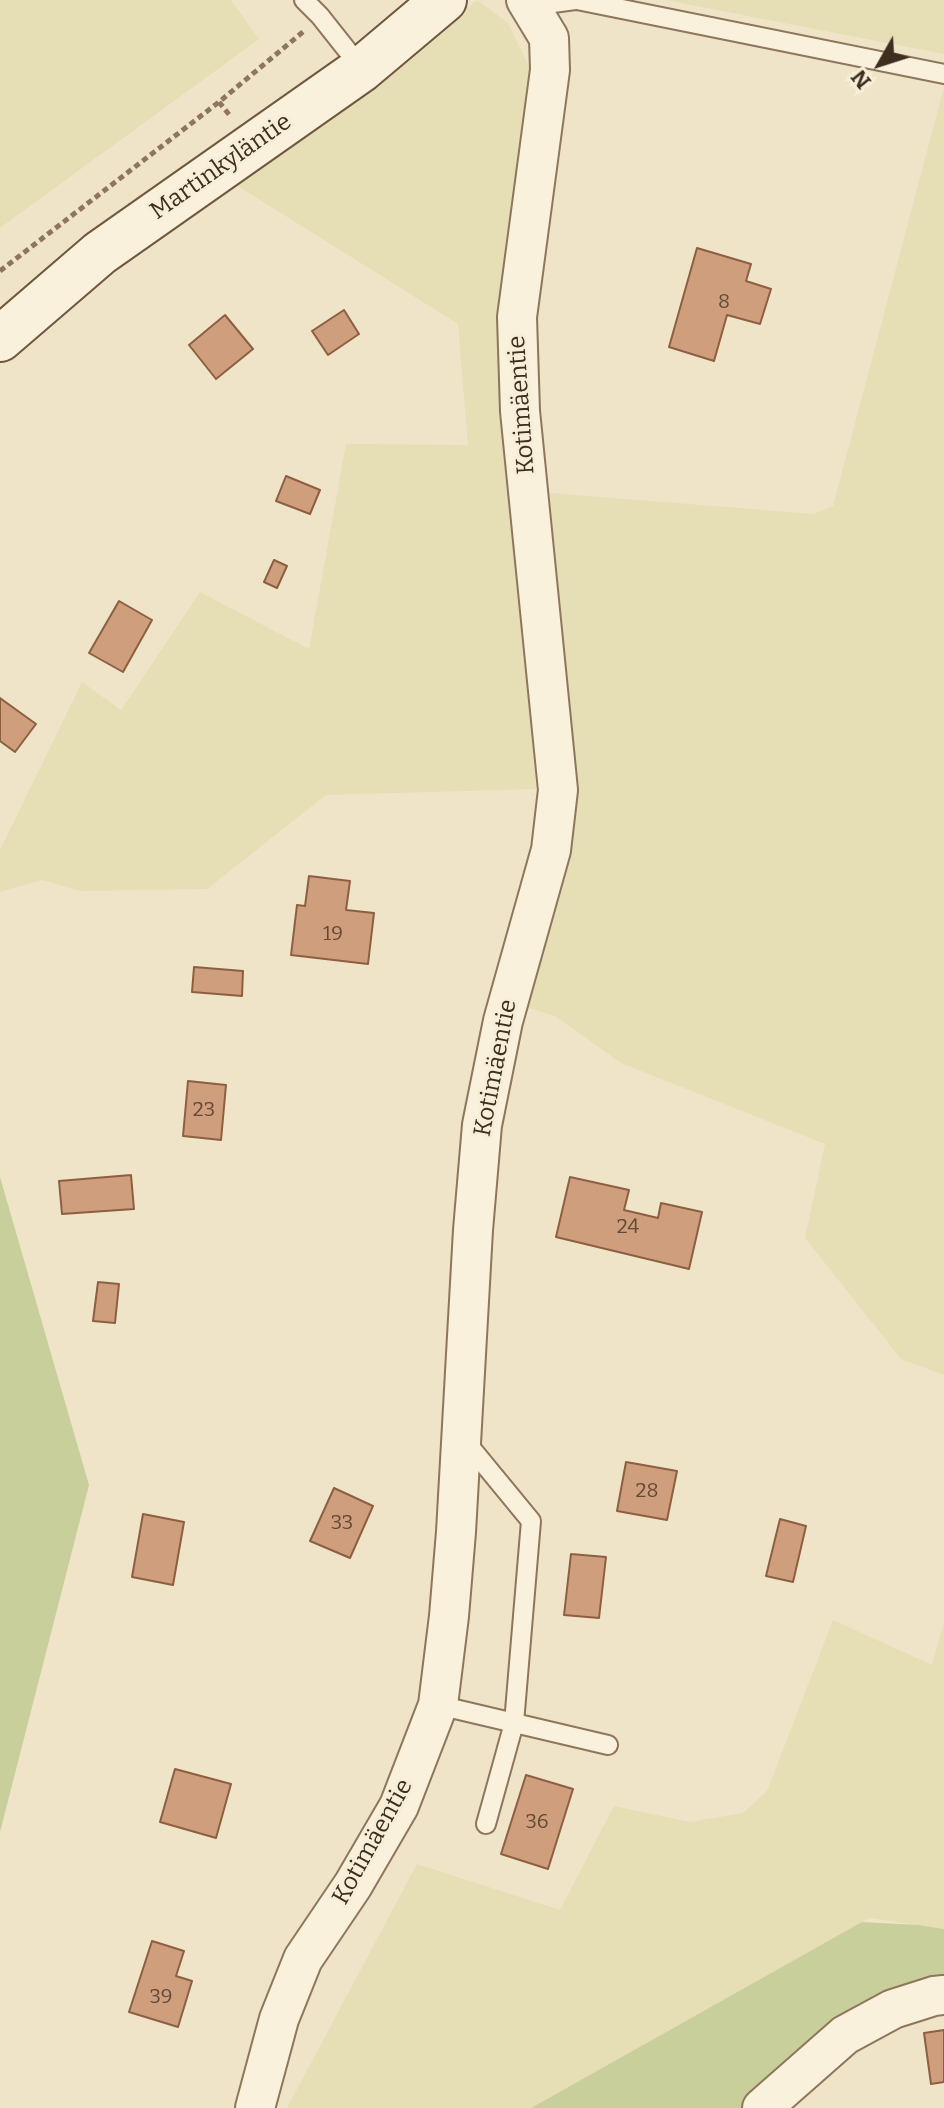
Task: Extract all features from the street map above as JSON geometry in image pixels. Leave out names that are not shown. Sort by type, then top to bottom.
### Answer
[{"type":"street","name":"Martinkyläntie","points":[[0,339],[100,253],[362,69],[444,0]]},
{"type":"street","name":"Kotimäentie","points":[[255,2108],[279,2019],[303,1959],[353,1885],[399,1806],[438,1705],[449,1616],[482,1125],[503,1021],[551,850],[558,790],[520,411],[517,317],[550,70],[549,38],[528,3]]},
{"type":"street","points":[[762,2108],[845,2035],[893,2009],[944,1995]]},
{"type":"lane","points":[[304,0],[362,69]]},
{"type":"lane","points":[[528,3],[576,0],[944,74]]},
{"type":"lane","points":[[461,1437],[531,1521],[514,1723],[486,1824]]},
{"type":"lane","points":[[438,1705],[608,1745]]},
{"type":"path","points":[[0,271],[219,102],[320,16]]},
{"type":"path","points":[[219,102],[233,120]]},
{"type":"shaded area","points":[[0,0],[231,0],[259,39],[0,228]]},
{"type":"shaded area","points":[[477,0],[508,23],[534,77],[498,315],[536,789],[326,795],[207,889],[81,891],[42,880],[0,892],[0,850],[82,682],[121,710],[200,592],[309,649],[346,444],[468,445],[458,324],[233,183],[369,86]]},
{"type":"shaded area","points":[[665,0],[944,0],[944,54]]},
{"type":"shaded area","points":[[944,87],[944,1375],[901,1359],[805,1238],[825,1144],[621,1063],[555,1016],[526,1007],[575,792],[550,493],[814,514],[833,506]]},
{"type":"shaded area","points":[[833,1620],[932,1665],[944,1622],[944,1929],[870,1918],[531,2108],[287,2108],[417,1864],[560,1910],[614,1806],[690,1822],[743,1813],[767,1791]]},
{"type":"green space","points":[[0,1177],[89,1485],[0,1832]]},
{"type":"green space","points":[[862,1922],[944,1929],[944,1979],[921,1983],[740,2108],[531,2108]]},
{"type":"building","points":[[697,248],[751,264],[746,281],[771,289],[760,324],[727,315],[714,361],[669,347]]},
{"type":"building","points":[[344,310],[359,334],[328,355],[312,331]]},
{"type":"building","points":[[225,315],[253,349],[216,379],[189,345]]},
{"type":"building","points":[[286,476],[320,490],[310,514],[276,501]]},
{"type":"building","points":[[274,560],[287,566],[277,588],[264,582]]},
{"type":"building","points":[[119,601],[152,620],[123,672],[89,653]]},
{"type":"building","points":[[0,698],[36,724],[15,752],[0,741]]},
{"type":"building","points":[[309,876],[350,881],[346,910],[374,913],[368,964],[291,955],[297,905],[305,906]]},
{"type":"building","points":[[194,967],[243,971],[242,996],[192,992]]},
{"type":"building","points":[[188,1081],[226,1085],[221,1140],[183,1136]]},
{"type":"building","points":[[131,1175],[134,1209],[62,1214],[59,1181]]},
{"type":"building","points":[[570,1177],[629,1190],[624,1210],[658,1218],[661,1203],[702,1212],[689,1269],[556,1237]]},
{"type":"building","points":[[98,1282],[119,1284],[115,1323],[93,1321]]},
{"type":"building","points":[[626,1462],[677,1471],[667,1520],[617,1511]]},
{"type":"building","points":[[334,1488],[373,1506],[350,1558],[310,1541]]},
{"type":"building","points":[[143,1514],[184,1522],[173,1585],[132,1577]]},
{"type":"building","points":[[780,1519],[806,1526],[793,1582],[766,1576]]},
{"type":"building","points":[[571,1554],[606,1557],[599,1618],[564,1615]]},
{"type":"building","points":[[175,1769],[231,1784],[216,1838],[160,1822]]},
{"type":"building","points":[[526,1775],[573,1789],[548,1869],[501,1854]]},
{"type":"building","points":[[152,1941],[184,1951],[176,1976],[192,1981],[178,2027],[129,2012]]},
{"type":"building","points":[[944,2030],[944,2082],[931,2084],[924,2033]]}]
